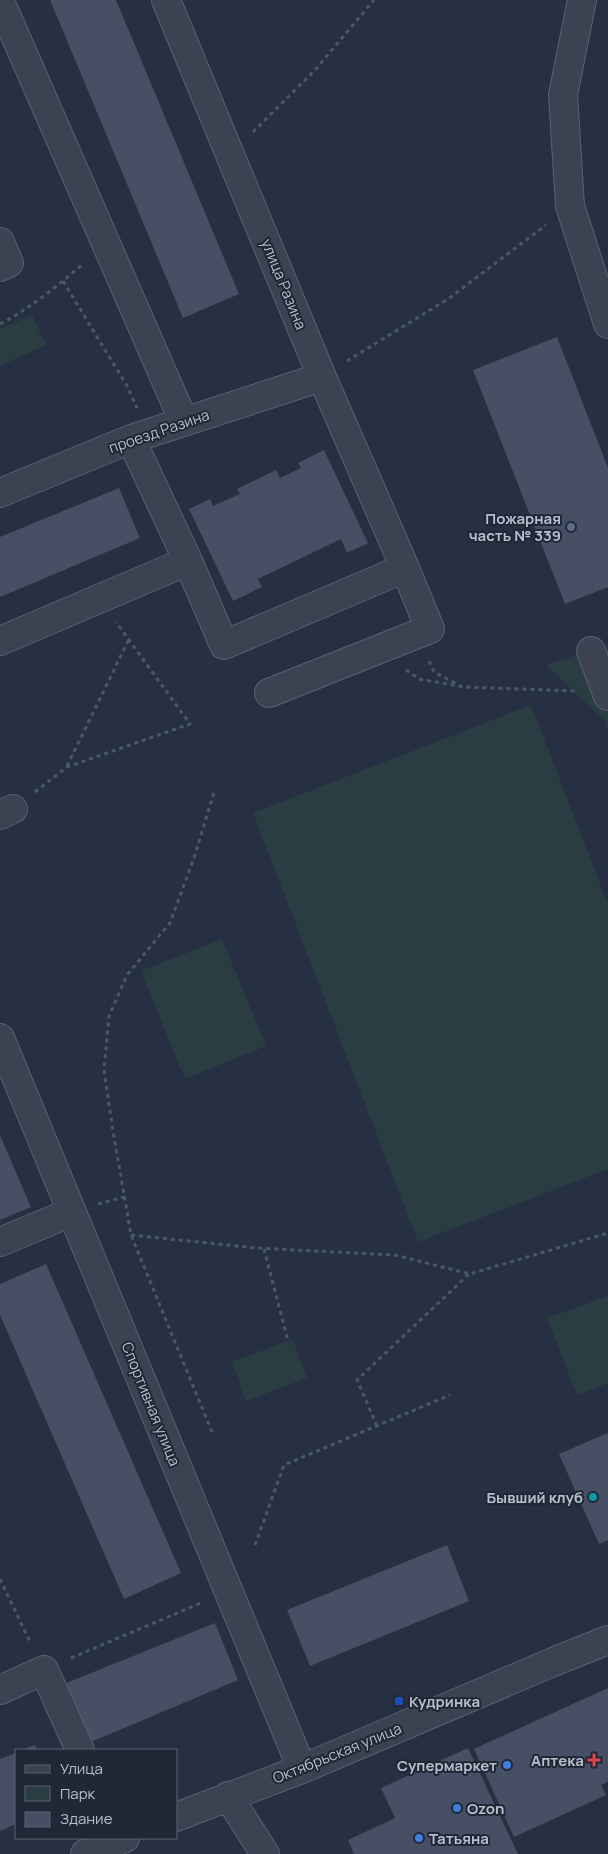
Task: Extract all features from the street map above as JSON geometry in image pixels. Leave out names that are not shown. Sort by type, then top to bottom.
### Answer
[{"type":"street","name":"улица Разина","points":[[166,0],[322,377],[430,629],[268,693]]},
{"type":"street","points":[[582,0],[563,95],[570,206],[608,324]]},
{"type":"street","points":[[0,1],[184,422]]},
{"type":"street","points":[[0,242],[9,264],[0,267]]},
{"type":"street","name":"проезд Разина","points":[[0,493],[131,439],[322,377]]},
{"type":"street","points":[[131,439],[188,561],[224,645],[405,568]]},
{"type":"street","points":[[0,642],[188,561]]},
{"type":"street","points":[[590,651],[608,696]]},
{"type":"street","name":"Спортивная улица","points":[[0,1038],[302,1769]]},
{"type":"street","points":[[0,1242],[72,1212]]},
{"type":"street","name":"Октябрьская улица","points":[[178,1816],[302,1769],[608,1640]]},
{"type":"street","points":[[0,1690],[44,1670],[80,1749]]},
{"type":"street","points":[[228,1796],[265,1854]]},
{"type":"street","points":[[85,1854],[120,1839]]},
{"type":"path","points":[[230,154],[315,70],[374,0]]},
{"type":"path","points":[[322,377],[448,299],[570,206]]},
{"type":"path","points":[[0,324],[15,316],[63,282],[106,243]]},
{"type":"path","points":[[63,282],[127,386],[138,411]]},
{"type":"path","points":[[7,812],[67,767],[190,724],[100,599]]},
{"type":"path","points":[[67,767],[129,639]]},
{"type":"path","points":[[212,1432],[131,1235],[104,1070],[109,1016],[127,974],[170,923],[194,858],[215,789]]},
{"type":"path","points":[[377,1426],[357,1380],[470,1274],[608,1232]]},
{"type":"path","points":[[131,1235],[264,1249],[396,1255],[470,1274]]},
{"type":"path","points":[[264,1249],[288,1341]]},
{"type":"path","points":[[255,1544],[284,1465],[450,1395]]},
{"type":"path","points":[[0,1579],[44,1670],[228,1591]]},
{"type":"green space","points":[[32,315],[46,345],[0,366],[0,329]]},
{"type":"green space","points":[[608,645],[608,731],[604,720],[546,665]]},
{"type":"green space","points":[[531,705],[608,904],[608,1169],[418,1242],[253,813]]},
{"type":"green space","points":[[222,939],[266,1046],[185,1079],[141,971]]},
{"type":"green space","points":[[608,1296],[608,1383],[577,1395],[547,1318]]},
{"type":"green space","points":[[293,1339],[307,1378],[246,1401],[232,1362]]},
{"type":"building","points":[[50,0],[116,0],[239,294],[183,318]]},
{"type":"building","name":"Пожарная часть № 339","points":[[557,337],[608,468],[608,587],[565,604],[473,370]]},
{"type":"building","points":[[324,450],[368,543],[347,553],[341,539],[258,579],[262,587],[233,601],[189,509],[210,499],[213,506],[240,494],[237,489],[276,470],[280,478],[301,468],[298,463]]},
{"type":"building","points":[[119,488],[140,538],[0,597],[0,537]]},
{"type":"building","points":[[0,1135],[31,1207],[0,1220]]},
{"type":"building","points":[[46,1264],[181,1573],[124,1599],[0,1315],[0,1284]]},
{"type":"building","name":"Бывший клуб","points":[[608,1433],[608,1540],[599,1544],[559,1454]]},
{"type":"building","points":[[447,1545],[469,1601],[310,1666],[287,1610]]},
{"type":"building","points":[[215,1623],[238,1680],[91,1742],[64,1684]]},
{"type":"building","points":[[608,1688],[608,1782],[601,1785],[606,1795],[514,1837],[474,1749]]},
{"type":"building","points":[[35,1745],[37,1749],[25,1749]]},
{"type":"building","points":[[468,1748],[518,1854],[354,1854],[348,1840],[395,1818],[381,1788]]},
{"type":"building","points":[[15,1753],[15,1824],[0,1831],[0,1759]]},
{"type":"place","name":"Пожарная часть № 339","points":[[571,527]]},
{"type":"place","name":"Бывший клуб","points":[[593,1497]]},
{"type":"place","name":"Кудринка","points":[[399,1701]]},
{"type":"place","name":"Аптека","points":[[594,1760]]},
{"type":"place","name":"Супермаркет","points":[[507,1765]]},
{"type":"place","name":"Ozon","points":[[457,1808]]},
{"type":"place","name":"Татьяна","points":[[419,1838]]}]
